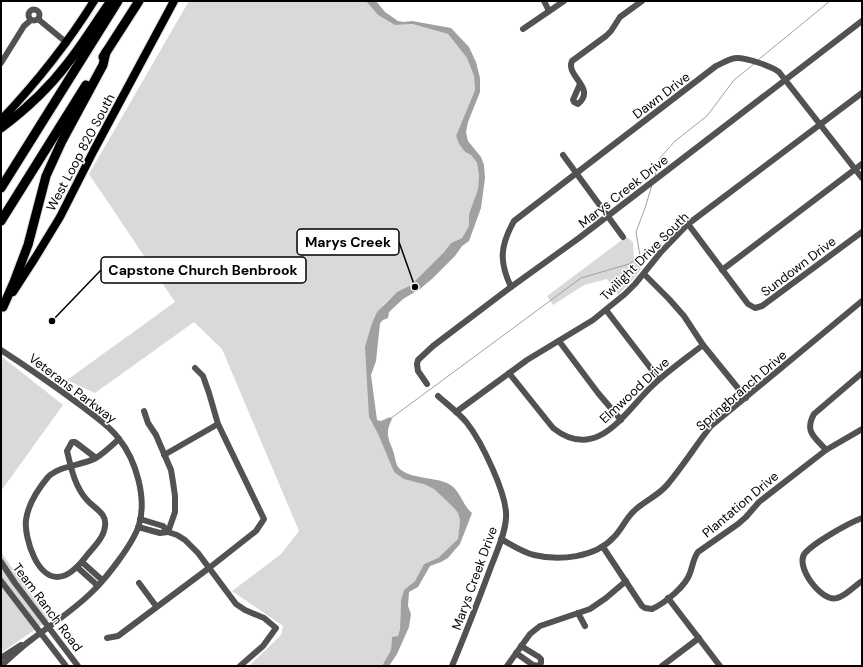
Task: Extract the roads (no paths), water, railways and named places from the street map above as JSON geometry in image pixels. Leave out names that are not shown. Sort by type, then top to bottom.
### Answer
[{"type":"highway","points":[[1,128],[29,105],[60,73],[78,50],[111,1]]},
{"type":"highway","points":[[1,188],[118,1]]},
{"type":"highway","points":[[1,221],[139,1]]},
{"type":"highway","points":[[2,308],[28,245],[46,176],[62,141],[102,65],[106,52]]},
{"type":"main road","points":[[1,120],[44,73],[67,43],[94,1]]},
{"type":"main road","name":"West Loop 820 South","points":[[2,308],[60,217],[94,150],[174,1]]},
{"type":"street","points":[[544,1],[549,11]]},
{"type":"street","points":[[523,29],[564,1]]},
{"type":"street","points":[[580,84],[571,68],[570,64],[572,61],[606,36],[620,17],[642,1]]},
{"type":"street","points":[[31,20],[28,16],[30,11],[40,9],[38,19]]},
{"type":"street","points":[[38,19],[67,43]]},
{"type":"street","points":[[1,63],[24,26],[31,20],[35,21],[38,19]]},
{"type":"street","name":"Marys Creek Drive","points":[[427,384],[418,371],[416,364],[418,360],[433,346],[579,238],[862,21]]},
{"type":"street","name":"Dawn Drive","points":[[511,287],[503,266],[502,258],[510,229],[518,217],[716,66],[731,59],[736,58],[775,69],[786,80],[862,178]]},
{"type":"street","name":"Twilight Drive South","points":[[456,412],[527,360],[560,341],[606,310],[644,274],[661,252],[688,224],[862,93]]},
{"type":"street","points":[[562,155],[623,237]]},
{"type":"street","points":[[722,270],[862,164]]},
{"type":"street","name":"Sundown Drive","points":[[688,224],[748,304],[755,308],[759,308],[772,300],[862,232]]},
{"type":"street","points":[[644,274],[670,299],[684,316],[703,345],[746,398]]},
{"type":"street","name":"Springbranch Drive","points":[[501,539],[533,555],[547,557],[560,558],[582,555],[603,547],[615,537],[635,510],[655,496],[667,485],[711,426],[862,301]]},
{"type":"street","points":[[606,310],[659,379]]},
{"type":"street","points":[[560,341],[598,393],[621,420]]},
{"type":"street","name":"Elmwood Drive","points":[[509,373],[553,428],[570,439],[593,439],[621,420],[659,379],[703,345]]},
{"type":"street","name":"Veterans Parkway","points":[[1,350],[58,388],[109,428],[119,439],[135,468],[139,481],[142,513],[138,527],[123,554],[98,585],[69,613],[30,641],[1,666]]},
{"type":"street","points":[[108,638],[118,636],[156,606],[209,568],[256,531],[264,519],[218,424],[203,376],[195,368]]},
{"type":"street","points":[[826,450],[811,433],[809,429],[810,420],[814,414],[862,374]]},
{"type":"street","name":"Marys Creek Drive","points":[[438,396],[466,422],[478,441],[502,492],[506,507],[505,527],[501,539],[452,666]]},
{"type":"street","points":[[144,411],[148,423],[156,435],[171,470],[175,496],[175,512],[168,532]]},
{"type":"street","points":[[164,455],[218,424]]},
{"type":"street","name":"Plantation Drive","points":[[626,581],[642,606],[649,609],[657,607],[687,582],[694,557],[698,552],[738,524],[758,502],[826,450],[862,429]]},
{"type":"street","points":[[96,458],[73,441],[69,445],[67,451],[71,466],[79,491],[89,502],[100,510],[105,520],[105,528],[99,542],[77,567],[64,576],[59,577],[50,574],[45,571],[32,554],[26,537],[27,516],[30,506],[38,491],[51,474],[71,466],[96,458],[119,439]]},
{"type":"street","points":[[861,584],[836,599],[829,599],[824,596],[804,572],[802,562],[805,554],[819,543],[840,529],[862,518]]},
{"type":"street","points":[[140,519],[163,526],[168,532]]},
{"type":"street","points":[[138,527],[160,533],[168,532],[180,536],[188,543],[239,606],[264,618],[276,628],[263,646],[240,666]]},
{"type":"street","points":[[507,666],[530,634],[540,626],[597,605],[626,581],[603,547]]},
{"type":"street","points":[[82,562],[102,580]]},
{"type":"street","name":"Team Ranch Road","points":[[2,565],[78,666]]},
{"type":"street","points":[[77,567],[98,585]]},
{"type":"street","name":"Team Ranch Road","points":[[1,581],[66,666]]},
{"type":"street","points":[[139,583],[156,606]]},
{"type":"street","points":[[668,598],[720,666]]},
{"type":"street","points":[[578,613],[585,626]]},
{"type":"street","points":[[662,666],[699,638]]},
{"type":"street","name":"Veterans Parkway","points":[[1,658],[17,647],[30,641]]},
{"type":"street","points":[[516,653],[533,665],[538,666],[541,663],[541,659],[539,657],[521,646]]},
{"type":"waterway","points":[[758,60],[830,1]]},
{"type":"waterway","points":[[655,176],[660,158],[675,141],[707,116],[734,80],[754,64]]},
{"type":"waterway","points":[[390,419],[581,278],[629,264],[640,256],[636,232],[652,185]]},
{"type":"place","name":"Marys Creek","points":[[415,287]]},
{"type":"place","name":"Capstone Church Benbrook","points":[[52,321]]}]
